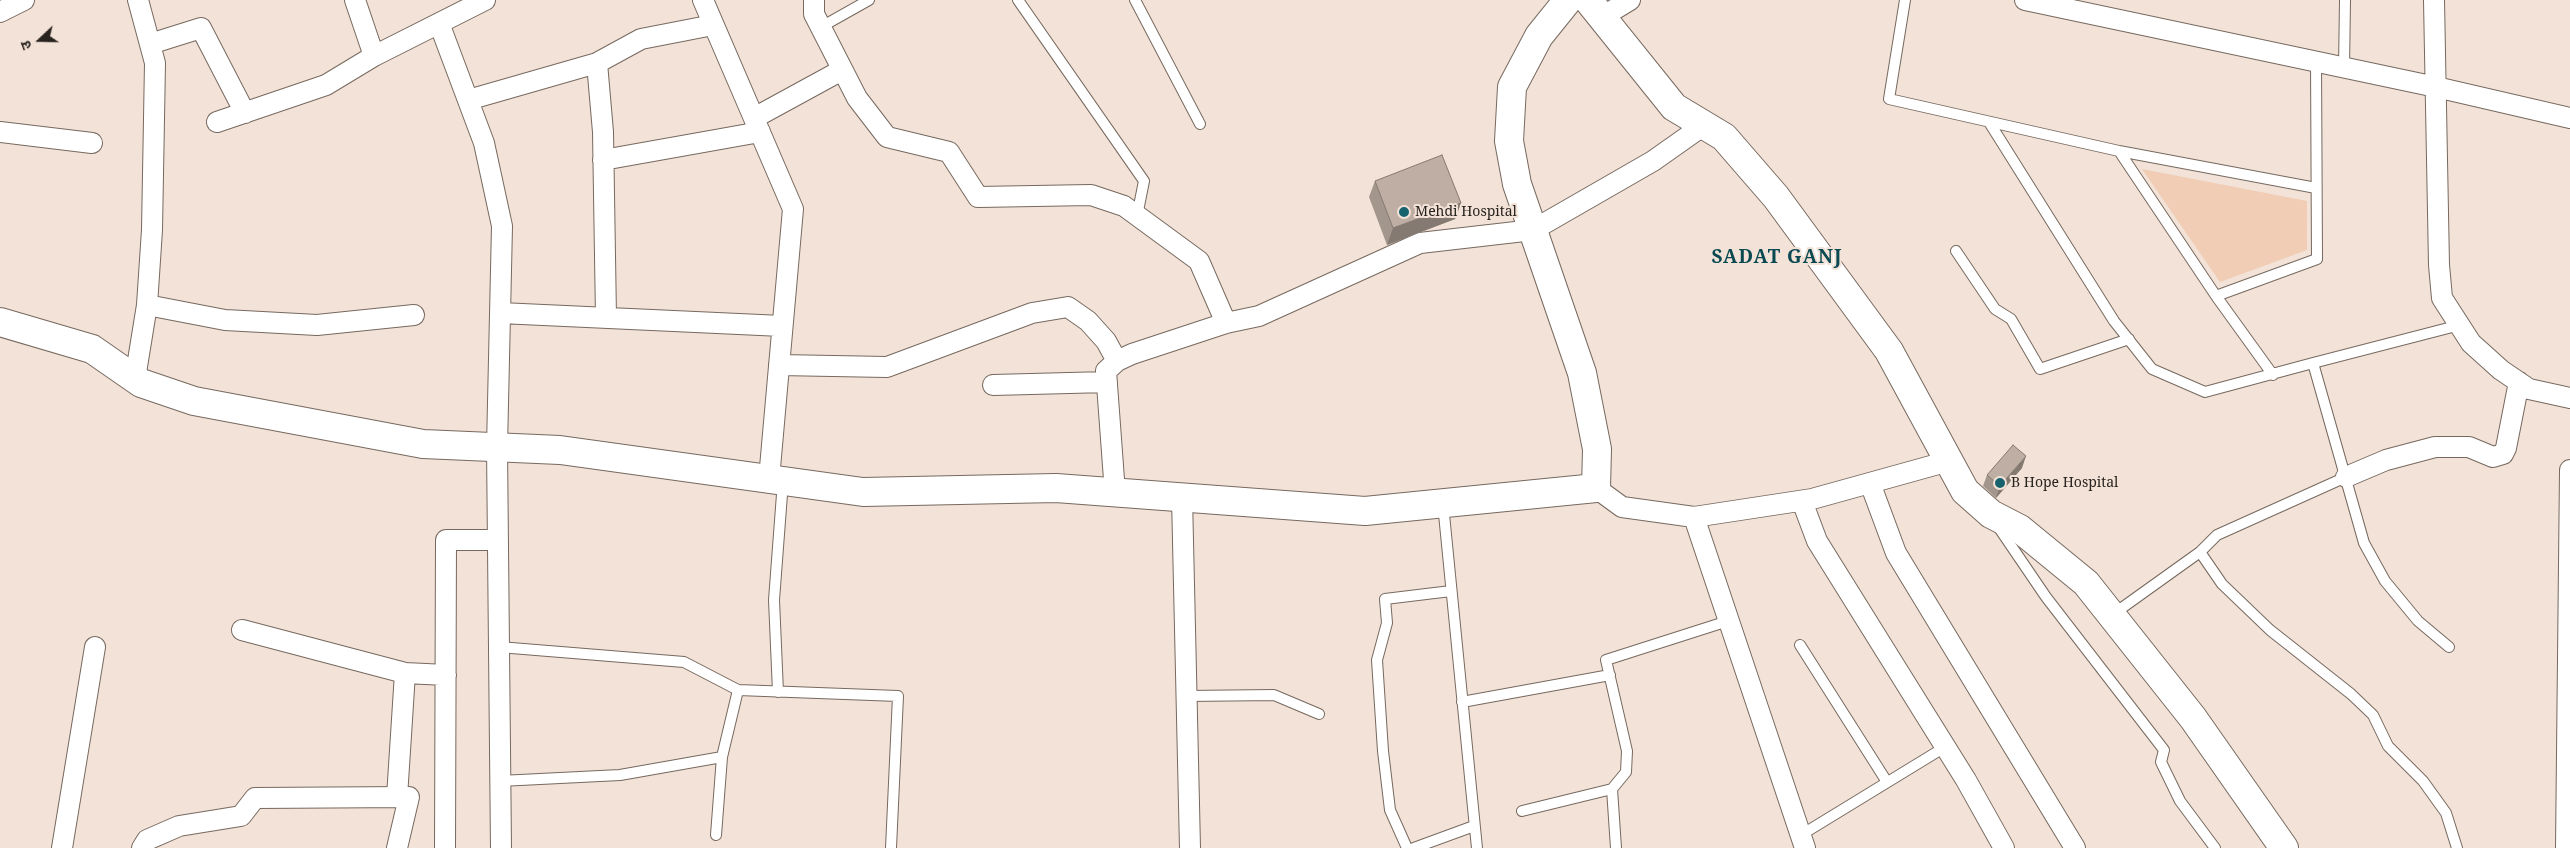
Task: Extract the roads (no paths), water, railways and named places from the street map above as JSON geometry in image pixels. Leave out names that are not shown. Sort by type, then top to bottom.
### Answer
[{"type":"street","points":[[0,12],[24,0]]},
{"type":"street","points":[[135,379],[147,305],[152,230],[155,63],[138,0]]},
{"type":"street","points":[[355,0],[374,56]]},
{"type":"street","points":[[217,122],[326,85],[374,56],[485,0]]},
{"type":"street","points":[[814,0],[814,14],[842,70],[857,98],[887,137],[949,152],[978,197],[1090,195],[1124,206],[1199,261],[1226,323]]},
{"type":"street","points":[[1568,0],[1539,36],[1512,87],[1509,141],[1517,184],[1582,373],[1597,448],[1596,488]]},
{"type":"street","points":[[1630,0],[1595,9],[1674,107],[1724,137],[1776,197],[1884,343],[1965,491],[1991,514],[2020,529],[2086,584],[2193,718],[2284,848]]},
{"type":"street","points":[[2025,0],[2436,87],[2570,118]]},
{"type":"street","points":[[2434,0],[2439,265],[2442,298],[2471,343],[2501,370],[2529,390],[2570,398]]},
{"type":"street","points":[[708,2],[714,25],[793,209],[779,366],[776,480]]},
{"type":"street","points":[[439,23],[484,143],[502,226],[497,447],[500,848]]},
{"type":"street","points":[[468,100],[597,63],[641,39],[714,25]]},
{"type":"street","points":[[150,44],[201,28],[245,113]]},
{"type":"street","points":[[597,63],[603,160],[606,318]]},
{"type":"street","points":[[603,160],[757,125],[842,70]]},
{"type":"street","points":[[1115,493],[1106,371],[1118,361],[1132,354],[1226,323],[1259,316],[1420,243],[1533,230],[1653,161],[1704,125]]},
{"type":"street","points":[[0,132],[92,143]]},
{"type":"street","points":[[147,305],[225,320],[317,324],[414,315]]},
{"type":"street","points":[[779,366],[887,366],[1032,313],[1068,307],[1088,321],[1106,341],[1118,361]]},
{"type":"street","points":[[500,313],[782,326]]},
{"type":"street","points":[[0,322],[92,348],[141,383],[194,402],[423,444],[560,450],[863,492],[1056,488],[1365,511],[1596,488],[1622,507],[1694,517],[1802,501],[1949,461]]},
{"type":"street","points":[[993,386],[1107,382]]},
{"type":"street","points":[[2346,477],[2386,460],[2435,447],[2469,447],[2493,457],[2503,454],[2506,448],[2519,382]]},
{"type":"street","points":[[2566,848],[2569,738],[2570,470]]},
{"type":"street","points":[[1870,483],[1896,553],[2075,848]]},
{"type":"street","points":[[1182,497],[1190,848]]},
{"type":"street","points":[[1802,501],[1817,540],[1945,747],[2004,848]]},
{"type":"street","points":[[1694,517],[1803,841]]},
{"type":"street","points":[[445,848],[446,540],[498,540]]},
{"type":"street","points":[[242,630],[405,673],[446,675]]},
{"type":"street","points":[[62,848],[95,647]]},
{"type":"street","points":[[397,797],[405,673]]},
{"type":"street","points":[[142,848],[147,840],[179,826],[241,816],[255,798],[409,797],[397,848]]},
{"type":"lane","points":[[821,27],[869,0]]},
{"type":"lane","points":[[1018,0],[1144,181],[1137,216]]},
{"type":"lane","points":[[1134,0],[1200,124]]},
{"type":"lane","points":[[1905,0],[1889,99],[2119,151],[2316,188]]},
{"type":"lane","points":[[2344,68],[2345,0]]},
{"type":"lane","points":[[2216,296],[2316,259],[2316,62]]},
{"type":"lane","points":[[1989,122],[2114,321],[2152,369],[2204,392],[2460,325]]},
{"type":"lane","points":[[2119,151],[2216,296],[2273,374]]},
{"type":"lane","points":[[1956,251],[1995,309],[2010,319],[2040,369],[2129,339]]},
{"type":"lane","points":[[2313,363],[2364,542],[2384,582],[2418,621],[2450,647]]},
{"type":"lane","points":[[2111,615],[2200,552],[2217,535],[2346,477]]},
{"type":"lane","points":[[776,480],[774,600],[778,692]]},
{"type":"lane","points":[[1443,503],[1477,848]]},
{"type":"lane","points":[[1991,514],[2004,538],[2046,597],[2164,750],[2161,762],[2180,801],[2215,848]]},
{"type":"lane","points":[[2200,552],[2222,584],[2263,623],[2351,694],[2373,715],[2388,746],[2423,781],[2446,813],[2457,848]]},
{"type":"lane","points":[[1406,848],[1390,810],[1383,751],[1377,660],[1387,623],[1385,600],[1452,591]]},
{"type":"lane","points":[[1522,811],[1612,788],[1626,772],[1628,750],[1606,660],[1728,621]]},
{"type":"lane","points":[[1800,645],[1887,782]]},
{"type":"lane","points":[[499,647],[684,662],[738,690],[898,696],[892,848]]},
{"type":"lane","points":[[1462,702],[1610,676]]},
{"type":"lane","points":[[716,835],[722,757],[738,690]]},
{"type":"lane","points":[[1187,696],[1274,695],[1319,714]]},
{"type":"lane","points":[[1803,841],[1887,782],[1945,747]]},
{"type":"lane","points":[[500,781],[620,775],[722,757]]},
{"type":"lane","points":[[1612,788],[1616,848]]},
{"type":"lane","points":[[1414,848],[1474,826]]},
{"type":"place","name":"Mehdi Hospital","points":[[1404,212]]},
{"type":"place","name":"B Hope Hospital","points":[[2000,483]]},
{"type":"district","name":"SADAT GANJ","points":[[1777,258]]}]
